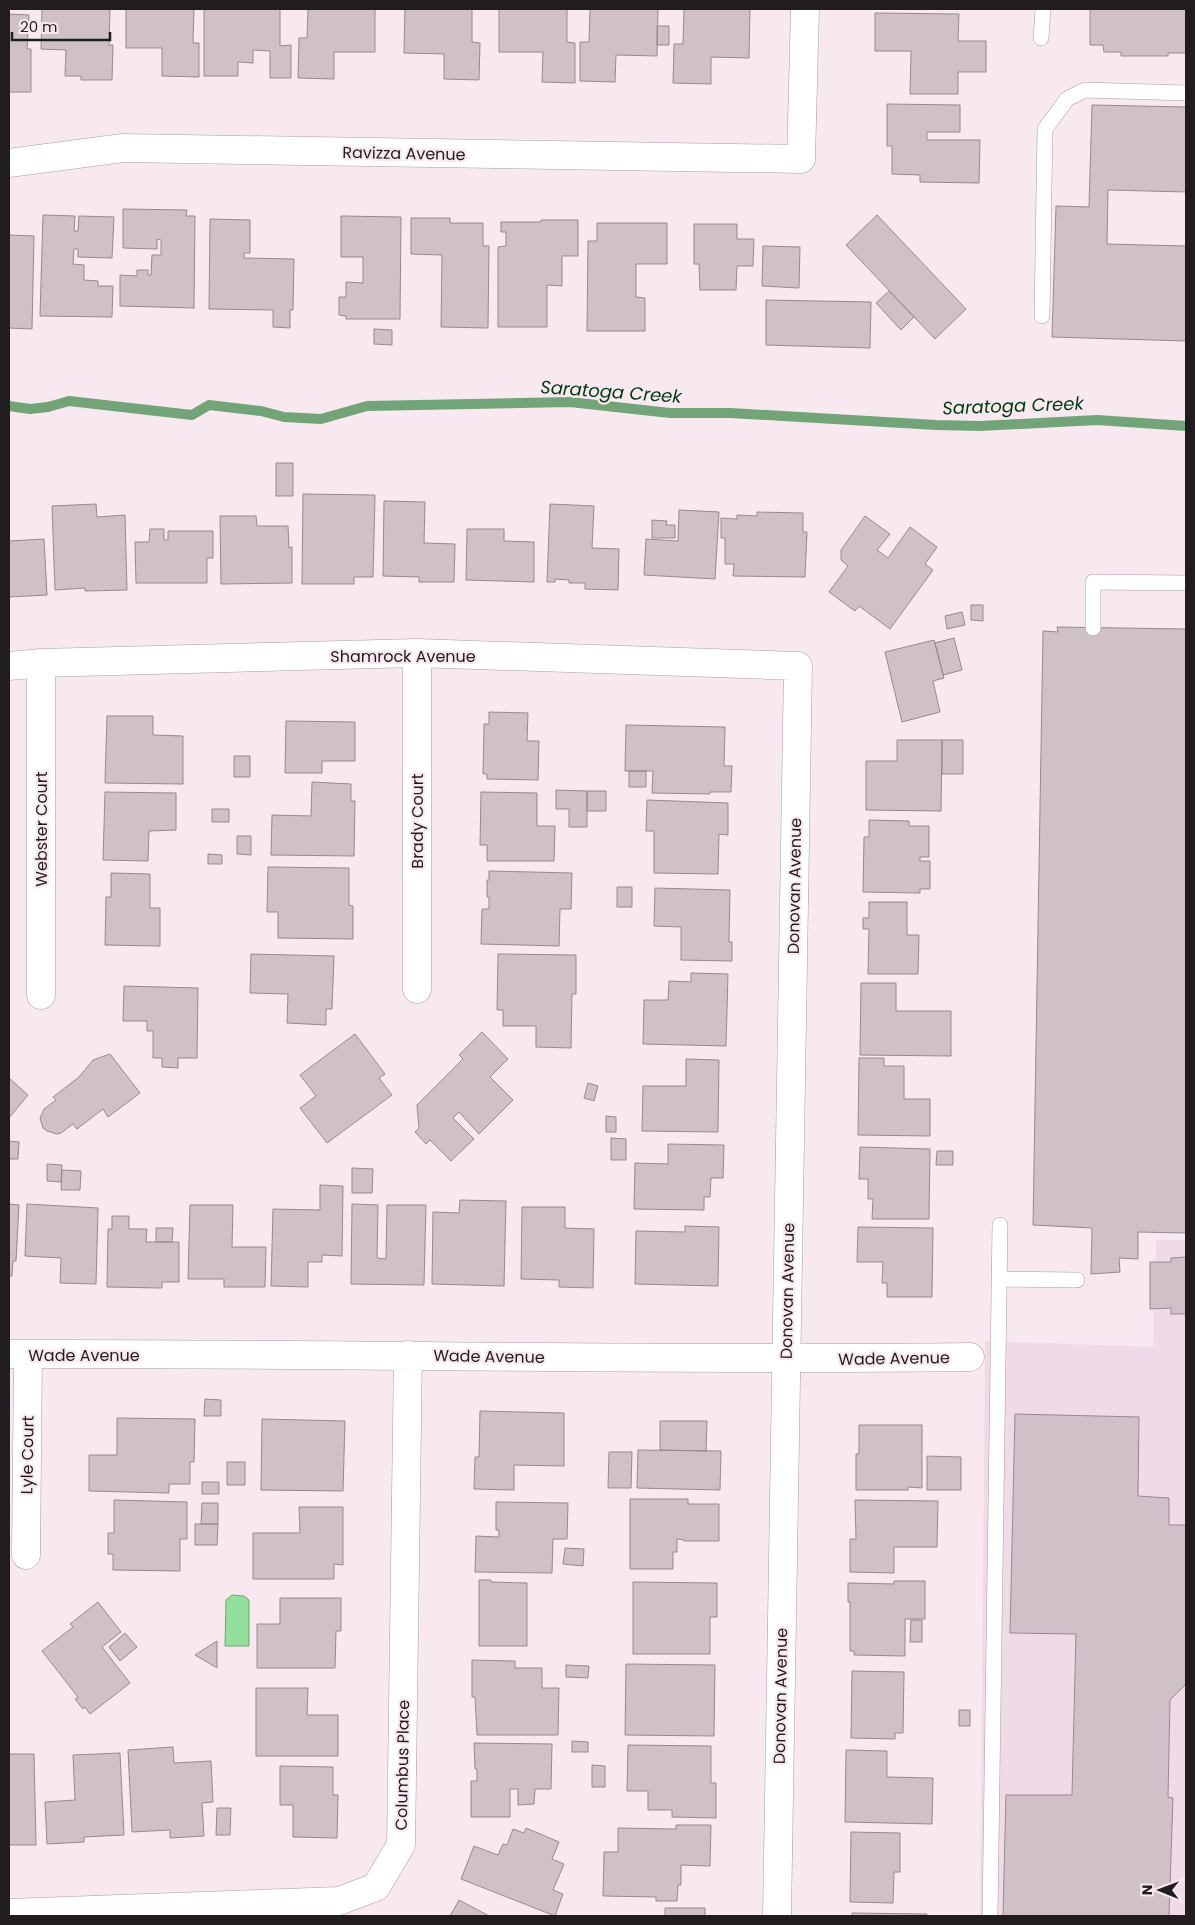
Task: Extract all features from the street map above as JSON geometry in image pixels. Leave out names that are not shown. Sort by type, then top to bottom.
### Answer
[{"type":"street","name":"Ravizza Avenue","points":[[9,163],[123,148],[801,159],[805,9]]},
{"type":"street","name":"Shamrock Avenue","points":[[9,666],[41,663],[417,653],[798,666]]},
{"type":"street","name":"Brady Court","points":[[417,653],[417,988]]},
{"type":"street","name":"Webster Court","points":[[41,663],[41,995]]},
{"type":"street","name":"Donovan Avenue","points":[[777,1916],[798,666]]},
{"type":"street","name":"Wade Avenue","points":[[18,1354],[408,1355],[786,1360],[970,1357]]},
{"type":"street","name":"Lyle Court","points":[[18,1354],[26,1555]]},
{"type":"street","name":"Columbus Place","points":[[9,1913],[339,1902],[376,1887],[402,1845],[408,1355]]},
{"type":"lane","points":[[1041,38],[1042,9]]},
{"type":"lane","points":[[1042,316],[1045,129],[1067,99],[1085,90],[1186,93]]},
{"type":"lane","points":[[1092,628],[1093,582],[1186,582]]},
{"type":"lane","points":[[990,1916],[1000,1225]]},
{"type":"lane","points":[[999,1279],[1077,1280]]},
{"type":"shaded area","points":[[1156,1240],[1186,1240],[1186,1916],[980,1916],[985,1341],[1153,1347]]},
{"type":"shaded area","points":[[232,1595],[244,1596],[249,1600],[249,1646],[225,1646],[226,1600]]},
{"type":"building","points":[[42,9],[110,9],[109,45],[113,45],[112,80],[81,80],[81,76],[65,76],[66,50],[41,49]]},
{"type":"building","points":[[126,9],[194,9],[193,43],[199,43],[199,77],[162,76],[162,48],[126,48]]},
{"type":"building","points":[[204,9],[280,9],[280,46],[291,45],[291,78],[270,78],[270,51],[253,50],[253,63],[238,62],[238,76],[204,76]]},
{"type":"building","points":[[308,9],[375,9],[375,52],[334,52],[334,79],[298,78],[299,38],[307,38]]},
{"type":"building","points":[[405,9],[472,9],[472,42],[480,43],[479,80],[444,79],[444,54],[404,53]]},
{"type":"building","points":[[499,9],[567,9],[567,42],[575,43],[575,83],[542,82],[543,52],[499,52]]},
{"type":"building","points":[[590,9],[658,9],[657,56],[616,55],[615,82],[580,81],[580,42],[589,42]]},
{"type":"building","points":[[684,9],[750,9],[749,58],[711,57],[711,84],[673,83],[674,44],[683,44]]},
{"type":"building","points":[[1090,9],[1186,9],[1186,53],[1168,53],[1168,56],[1121,56],[1121,52],[1104,52],[1103,45],[1090,45]]},
{"type":"building","points":[[875,13],[959,14],[958,41],[986,41],[986,72],[958,72],[958,94],[910,94],[911,51],[875,51]]},
{"type":"building","points":[[9,14],[29,15],[27,49],[31,49],[31,92],[9,92]]},
{"type":"building","points":[[657,26],[669,26],[669,45],[657,45]]},
{"type":"building","points":[[887,104],[960,105],[960,132],[927,132],[927,140],[980,140],[979,183],[920,182],[920,175],[892,174],[892,146],[887,146]]},
{"type":"building","points":[[1092,105],[1186,107],[1186,192],[1108,190],[1107,244],[1186,246],[1186,341],[1052,337],[1056,206],[1089,207]]},
{"type":"building","points":[[123,209],[187,210],[186,216],[195,216],[194,308],[120,306],[120,275],[137,276],[137,270],[148,270],[148,275],[151,275],[152,255],[161,255],[161,240],[157,239],[157,249],[123,248]]},
{"type":"building","points":[[43,215],[75,216],[74,231],[78,231],[79,216],[114,217],[112,258],[78,257],[78,249],[74,249],[73,264],[84,265],[84,280],[98,281],[98,286],[113,286],[112,317],[40,316]]},
{"type":"building","points":[[877,215],[966,309],[935,339],[846,245]]},
{"type":"building","points":[[341,216],[401,217],[400,319],[346,319],[346,316],[339,315],[339,297],[346,297],[346,282],[363,283],[363,257],[341,257]]},
{"type":"building","points":[[411,218],[450,218],[450,223],[483,223],[483,246],[489,246],[488,328],[441,327],[442,255],[411,254]]},
{"type":"building","points":[[210,219],[250,220],[250,253],[244,253],[244,258],[294,259],[293,310],[290,310],[290,328],[273,327],[273,310],[209,309]]},
{"type":"building","points":[[541,220],[578,220],[578,256],[562,256],[562,286],[547,285],[547,327],[498,327],[498,247],[506,246],[506,232],[501,232],[501,222],[541,222]]},
{"type":"building","points":[[597,223],[667,223],[667,264],[636,264],[636,297],[645,298],[645,331],[587,331],[588,241],[597,241]]},
{"type":"building","points":[[694,224],[737,224],[737,239],[754,239],[753,266],[737,266],[736,290],[700,290],[699,264],[694,264]]},
{"type":"building","points":[[9,235],[34,236],[32,329],[9,328]]},
{"type":"building","points":[[763,246],[800,247],[799,288],[762,286]]},
{"type":"building","points":[[889,291],[914,317],[901,330],[876,303]]},
{"type":"building","points":[[766,300],[871,302],[870,348],[766,345]]},
{"type":"building","points":[[374,329],[392,330],[392,345],[374,344]]},
{"type":"building","points":[[276,463],[293,463],[293,496],[276,496]]},
{"type":"building","points":[[303,494],[375,495],[373,577],[354,577],[354,584],[302,584]]},
{"type":"building","points":[[384,501],[425,502],[424,543],[455,544],[454,582],[419,582],[419,577],[383,576]]},
{"type":"building","points":[[96,504],[97,517],[125,515],[127,590],[85,591],[85,588],[55,590],[52,506]]},
{"type":"building","points":[[550,504],[594,506],[592,548],[619,549],[618,590],[585,589],[585,583],[569,583],[569,580],[555,579],[555,582],[547,582]]},
{"type":"building","points":[[679,510],[719,512],[715,579],[644,575],[646,539],[678,541]]},
{"type":"building","points":[[757,512],[803,513],[803,532],[807,532],[805,577],[733,576],[734,564],[725,564],[725,538],[721,538],[721,518],[737,519],[737,515],[757,516]]},
{"type":"building","points":[[220,516],[256,516],[257,526],[288,526],[289,548],[292,547],[292,583],[221,584]]},
{"type":"building","points":[[865,516],[890,534],[877,550],[888,558],[910,527],[937,547],[925,564],[933,570],[890,629],[859,606],[855,611],[829,592],[848,566],[841,560],[841,550]]},
{"type":"building","points":[[652,520],[667,521],[666,525],[675,525],[675,538],[652,538]]},
{"type":"building","points":[[150,529],[164,529],[164,540],[168,540],[168,531],[213,531],[213,558],[207,558],[207,583],[136,583],[135,542],[149,542]]},
{"type":"building","points":[[467,529],[504,529],[504,541],[534,542],[534,582],[466,580]]},
{"type":"building","points":[[44,539],[47,595],[9,597],[9,541]]},
{"type":"building","points":[[971,605],[983,605],[983,621],[971,620]]},
{"type":"building","points":[[962,612],[965,625],[947,629],[945,616]]},
{"type":"building","points":[[1057,627],[1186,629],[1186,1233],[1138,1232],[1138,1259],[1119,1258],[1120,1272],[1091,1274],[1092,1228],[1033,1225],[1043,631],[1058,632]]},
{"type":"building","points":[[954,638],[962,670],[943,675],[935,643]]},
{"type":"building","points":[[934,640],[944,678],[933,681],[940,712],[902,722],[885,652]]},
{"type":"building","points":[[489,712],[528,713],[527,741],[539,741],[538,780],[487,779],[487,774],[483,774],[484,724],[489,724]]},
{"type":"building","points":[[107,716],[153,716],[153,735],[183,736],[183,784],[105,783]]},
{"type":"building","points":[[286,721],[355,722],[355,761],[322,761],[322,773],[285,773]]},
{"type":"building","points":[[626,725],[725,727],[724,766],[732,766],[731,792],[710,792],[710,794],[652,793],[653,771],[625,771]]},
{"type":"building","points":[[897,740],[942,740],[941,811],[866,810],[866,761],[897,761]]},
{"type":"building","points":[[942,740],[963,740],[963,774],[942,774]]},
{"type":"building","points":[[234,756],[250,756],[250,777],[234,777]]},
{"type":"building","points":[[629,771],[646,771],[646,787],[629,787]]},
{"type":"building","points":[[312,782],[351,784],[351,801],[355,801],[354,856],[271,855],[272,815],[311,816]]},
{"type":"building","points":[[556,790],[587,791],[587,827],[569,827],[569,809],[556,809]]},
{"type":"building","points":[[587,791],[606,791],[606,811],[587,811]]},
{"type":"building","points":[[105,792],[176,793],[176,830],[149,831],[148,861],[103,860]]},
{"type":"building","points":[[481,792],[537,793],[537,826],[555,826],[554,861],[487,861],[487,845],[480,845]]},
{"type":"building","points":[[647,800],[728,803],[728,835],[719,834],[718,874],[654,873],[654,831],[646,831]]},
{"type":"building","points":[[212,809],[229,809],[229,822],[212,822]]},
{"type":"building","points":[[869,820],[909,821],[909,826],[929,826],[929,857],[920,857],[920,861],[930,861],[930,889],[920,889],[920,893],[863,892],[864,837],[869,837]]},
{"type":"building","points":[[237,836],[251,836],[251,855],[237,854]]},
{"type":"building","points":[[208,854],[222,855],[222,864],[208,864]]},
{"type":"building","points":[[268,867],[349,868],[349,905],[353,906],[353,939],[278,938],[278,912],[267,912]]},
{"type":"building","points":[[489,871],[572,873],[571,909],[560,909],[559,946],[481,944],[482,909],[489,909],[487,880],[489,880]]},
{"type":"building","points":[[111,873],[150,874],[150,908],[160,908],[160,946],[105,945],[106,897],[111,897]]},
{"type":"building","points":[[617,887],[632,887],[632,907],[617,907]]},
{"type":"building","points":[[655,888],[730,890],[729,942],[732,942],[732,961],[681,960],[681,927],[654,926]]},
{"type":"building","points":[[869,902],[907,902],[907,935],[919,935],[918,974],[868,974],[869,929],[863,929],[863,918],[869,918]]},
{"type":"building","points":[[251,954],[334,956],[332,1009],[326,1009],[326,1025],[287,1023],[288,994],[250,993]]},
{"type":"building","points":[[498,954],[576,955],[576,994],[572,994],[571,1048],[536,1047],[536,1026],[503,1026],[503,1010],[497,1010]]},
{"type":"building","points":[[691,973],[728,974],[726,1046],[643,1044],[644,1000],[668,1000],[669,981],[691,982]]},
{"type":"building","points":[[861,983],[896,983],[896,1011],[951,1011],[951,1056],[860,1055]]},
{"type":"building","points":[[124,986],[198,988],[197,1058],[178,1058],[178,1068],[162,1067],[162,1058],[153,1058],[153,1031],[147,1031],[147,1021],[123,1021]]},
{"type":"building","points":[[482,1032],[508,1059],[490,1077],[513,1100],[479,1134],[459,1112],[453,1118],[474,1139],[451,1161],[430,1140],[426,1144],[415,1132],[419,1128],[417,1105],[463,1059],[459,1055]]},
{"type":"building","points":[[355,1034],[385,1074],[379,1078],[392,1095],[327,1143],[300,1108],[316,1096],[300,1075]]},
{"type":"building","points":[[110,1054],[140,1093],[108,1117],[103,1109],[77,1129],[73,1124],[57,1134],[43,1128],[40,1118],[44,1109],[56,1100],[53,1097],[79,1077],[93,1060]]},
{"type":"building","points":[[859,1058],[884,1058],[884,1066],[904,1066],[904,1099],[930,1099],[930,1136],[858,1135]]},
{"type":"building","points":[[686,1059],[719,1060],[718,1132],[642,1131],[643,1086],[686,1086]]},
{"type":"building","points":[[9,1078],[28,1095],[9,1118]]},
{"type":"building","points":[[588,1083],[598,1086],[594,1101],[584,1098]]},
{"type":"building","points":[[606,1116],[616,1117],[616,1132],[606,1132]]},
{"type":"building","points":[[611,1138],[626,1139],[626,1160],[611,1160]]},
{"type":"building","points":[[9,1141],[19,1142],[18,1159],[9,1159]]},
{"type":"building","points":[[668,1144],[724,1145],[723,1178],[711,1178],[710,1197],[704,1197],[704,1210],[634,1209],[635,1163],[668,1164]]},
{"type":"building","points":[[860,1147],[930,1149],[929,1219],[872,1219],[873,1199],[868,1199],[868,1179],[859,1179]]},
{"type":"building","points":[[937,1151],[953,1151],[953,1165],[936,1165]]},
{"type":"building","points":[[47,1164],[62,1165],[61,1182],[47,1181]]},
{"type":"building","points":[[352,1168],[373,1169],[372,1193],[352,1193]]},
{"type":"building","points":[[62,1170],[81,1171],[80,1190],[61,1190]]},
{"type":"building","points":[[320,1185],[343,1186],[342,1256],[322,1255],[322,1262],[308,1262],[308,1287],[271,1286],[273,1209],[320,1210]]},
{"type":"building","points":[[460,1200],[506,1201],[504,1286],[432,1284],[433,1212],[459,1213]]},
{"type":"building","points":[[9,1204],[19,1205],[16,1261],[13,1261],[12,1276],[9,1276]]},
{"type":"building","points":[[27,1204],[98,1208],[96,1284],[60,1283],[61,1258],[25,1256]]},
{"type":"building","points":[[352,1204],[378,1205],[377,1258],[386,1259],[387,1205],[426,1205],[424,1285],[351,1284]]},
{"type":"building","points":[[190,1205],[233,1205],[232,1247],[266,1247],[265,1287],[224,1287],[224,1279],[188,1279]]},
{"type":"building","points":[[522,1207],[565,1207],[565,1228],[594,1229],[593,1288],[559,1287],[559,1280],[521,1279]]},
{"type":"building","points":[[112,1216],[129,1216],[129,1229],[147,1229],[146,1242],[179,1242],[179,1282],[162,1282],[162,1288],[107,1287],[108,1229],[112,1229]]},
{"type":"building","points":[[685,1226],[719,1227],[718,1286],[635,1284],[636,1231],[685,1232]]},
{"type":"building","points":[[858,1227],[933,1228],[932,1297],[887,1297],[887,1283],[882,1283],[883,1262],[857,1262]]},
{"type":"building","points":[[156,1228],[173,1228],[172,1242],[156,1242]]},
{"type":"building","points":[[1186,1257],[1186,1314],[1171,1314],[1171,1308],[1150,1309],[1150,1262],[1171,1262],[1171,1258]]},
{"type":"building","points":[[205,1399],[221,1400],[221,1416],[204,1416]]},
{"type":"building","points":[[480,1411],[564,1413],[564,1466],[514,1465],[514,1490],[474,1489],[475,1457],[479,1457]]},
{"type":"building","points":[[1015,1414],[1139,1417],[1138,1496],[1169,1498],[1169,1525],[1186,1525],[1186,1684],[1170,1700],[1168,1797],[1173,1798],[1169,1916],[1003,1916],[1006,1795],[1072,1795],[1076,1634],[1010,1633]]},
{"type":"building","points":[[117,1418],[195,1419],[194,1462],[190,1462],[190,1484],[169,1484],[169,1493],[89,1491],[89,1455],[117,1455]]},
{"type":"building","points":[[262,1419],[345,1421],[343,1491],[261,1490]]},
{"type":"building","points":[[660,1421],[707,1421],[706,1451],[660,1450]]},
{"type":"building","points":[[859,1425],[922,1425],[922,1488],[908,1487],[908,1490],[856,1490],[856,1454],[859,1454]]},
{"type":"building","points":[[638,1450],[721,1451],[720,1490],[637,1488]]},
{"type":"building","points":[[609,1452],[632,1452],[631,1488],[608,1488]]},
{"type":"building","points":[[927,1456],[961,1457],[961,1490],[927,1490]]},
{"type":"building","points":[[227,1462],[245,1462],[245,1485],[227,1485]]},
{"type":"building","points":[[202,1482],[219,1482],[219,1494],[202,1494]]},
{"type":"building","points":[[630,1499],[688,1499],[688,1504],[719,1504],[719,1541],[684,1541],[677,1539],[677,1552],[673,1552],[673,1569],[630,1569]]},
{"type":"building","points":[[114,1500],[187,1502],[187,1539],[180,1539],[180,1571],[113,1570],[113,1554],[108,1554],[108,1533],[114,1533]]},
{"type":"building","points":[[855,1500],[938,1501],[937,1547],[894,1547],[894,1573],[850,1572],[850,1539],[856,1539]]},
{"type":"building","points":[[496,1502],[568,1503],[567,1539],[553,1539],[552,1573],[475,1572],[476,1536],[499,1537],[499,1530],[496,1530]]},
{"type":"building","points":[[202,1503],[218,1503],[218,1524],[201,1524]]},
{"type":"building","points":[[299,1507],[343,1507],[343,1565],[334,1564],[334,1579],[253,1579],[253,1533],[300,1533]]},
{"type":"building","points":[[195,1524],[218,1524],[217,1545],[195,1545]]},
{"type":"building","points":[[565,1548],[584,1549],[583,1566],[563,1564]]},
{"type":"building","points":[[479,1580],[527,1583],[527,1646],[479,1646]]},
{"type":"building","points":[[894,1581],[925,1581],[925,1619],[905,1619],[905,1656],[854,1655],[854,1651],[850,1651],[848,1583],[894,1584]]},
{"type":"building","points":[[633,1582],[717,1583],[717,1617],[710,1617],[710,1654],[633,1654]]},
{"type":"building","points":[[280,1598],[341,1598],[341,1631],[336,1631],[335,1668],[257,1668],[257,1624],[280,1624]]},
{"type":"building","points":[[98,1602],[121,1632],[102,1647],[130,1683],[90,1714],[75,1699],[78,1697],[42,1651],[73,1627],[70,1624]]},
{"type":"building","points":[[911,1620],[922,1620],[922,1642],[910,1642]]},
{"type":"building","points":[[125,1633],[137,1647],[120,1661],[109,1647]]},
{"type":"building","points":[[217,1641],[217,1668],[195,1655]]},
{"type":"building","points":[[472,1660],[515,1661],[515,1668],[542,1668],[542,1688],[559,1688],[558,1735],[477,1735],[475,1697],[472,1697]]},
{"type":"building","points":[[626,1664],[715,1665],[714,1736],[625,1735]]},
{"type":"building","points":[[566,1665],[589,1666],[588,1678],[566,1677]]},
{"type":"building","points":[[852,1671],[904,1672],[903,1733],[895,1733],[895,1739],[851,1738]]},
{"type":"building","points":[[256,1688],[308,1688],[307,1715],[338,1715],[338,1756],[256,1756]]},
{"type":"building","points":[[959,1710],[970,1710],[970,1726],[959,1726]]},
{"type":"building","points":[[572,1741],[588,1742],[588,1752],[572,1752]]},
{"type":"building","points":[[474,1743],[552,1744],[551,1789],[535,1789],[534,1804],[518,1805],[518,1789],[510,1789],[510,1817],[471,1817],[471,1781],[477,1781]]},
{"type":"building","points":[[628,1745],[711,1746],[711,1783],[716,1783],[716,1818],[672,1817],[672,1810],[648,1810],[648,1791],[627,1791]]},
{"type":"building","points":[[173,1747],[174,1763],[211,1761],[213,1802],[202,1803],[204,1836],[170,1838],[170,1830],[132,1832],[128,1750]]},
{"type":"building","points":[[846,1750],[887,1751],[887,1777],[933,1778],[932,1824],[845,1822]]},
{"type":"building","points":[[120,1753],[124,1835],[84,1837],[84,1842],[47,1844],[45,1802],[75,1800],[73,1755]]},
{"type":"building","points":[[9,1754],[34,1754],[36,1845],[9,1845]]},
{"type":"building","points":[[592,1765],[605,1766],[605,1787],[592,1787]]},
{"type":"building","points":[[280,1766],[333,1767],[333,1795],[338,1795],[337,1838],[293,1837],[293,1805],[280,1805]]},
{"type":"building","points":[[217,1808],[231,1808],[230,1835],[216,1835]]},
{"type":"building","points":[[676,1825],[711,1825],[710,1866],[681,1865],[681,1885],[678,1885],[677,1901],[656,1901],[656,1897],[603,1896],[604,1852],[618,1852],[618,1828],[676,1829]]},
{"type":"building","points":[[526,1828],[559,1842],[552,1859],[564,1864],[553,1890],[563,1894],[555,1916],[461,1879],[474,1846],[498,1855],[503,1844],[507,1845],[513,1829],[524,1833]]},
{"type":"building","points":[[851,1832],[900,1833],[900,1872],[894,1872],[893,1903],[850,1902]]},
{"type":"building","points":[[459,1900],[489,1916],[450,1916]]},
{"type":"building","points":[[665,1908],[705,1908],[705,1916],[665,1916]]},
{"type":"building","points":[[852,1913],[927,1914],[926,1916],[852,1916]]},
{"type":"waterway","name":"Saratoga Creek","points":[[9,406],[30,409],[48,407],[69,401],[192,415],[209,405],[261,411],[284,417],[321,419],[367,406],[570,402],[670,413],[730,413],[936,425],[980,426],[1097,420],[1186,426]]}]
